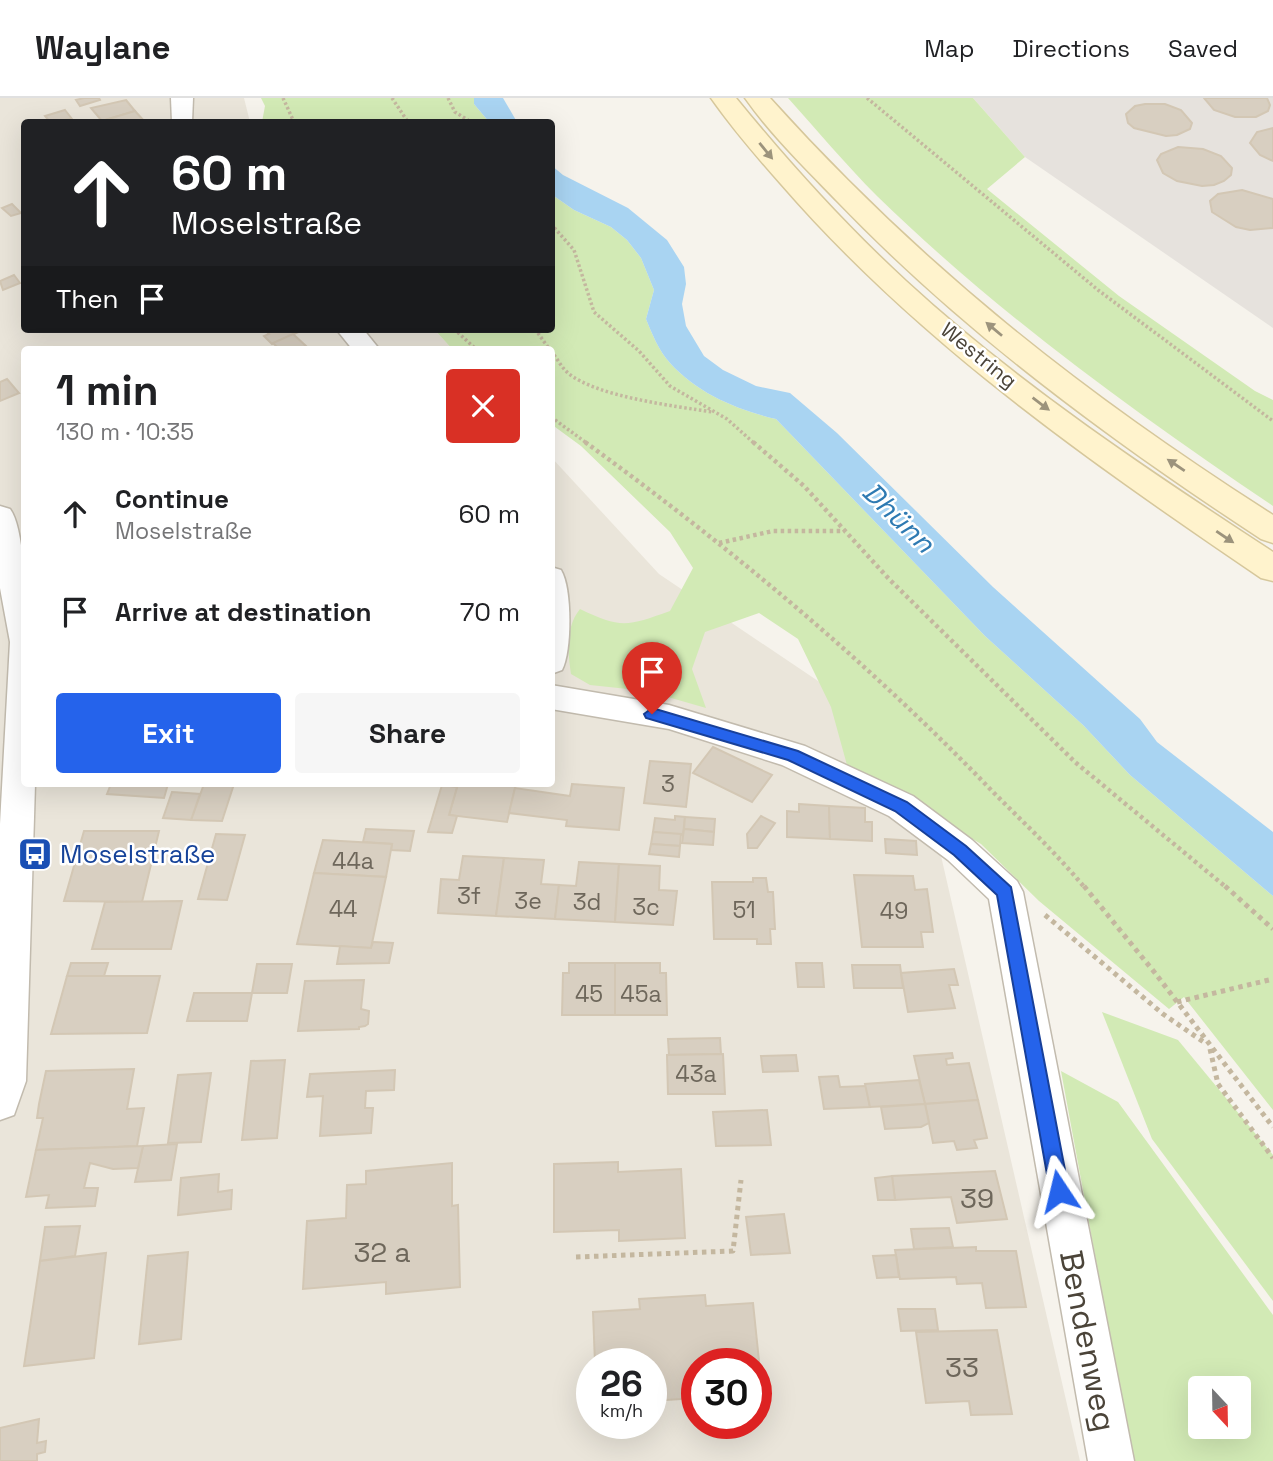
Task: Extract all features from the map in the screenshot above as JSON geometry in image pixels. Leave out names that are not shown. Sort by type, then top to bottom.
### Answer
[{"type":"main road","name":"Westring","points":[[723,98],[774,162],[850,243],[937,322],[1083,436],[1273,569]]},
{"type":"main road","name":"Westring","points":[[757,98],[804,154],[881,231],[1051,376],[1273,531]]},
{"type":"street","points":[[181,98],[182,119]]},
{"type":"street","points":[[0,516],[3,520],[21,625]]},
{"type":"street","points":[[0,638],[21,642]]},
{"type":"street","points":[[555,698],[669,717],[793,755],[901,806],[973,862],[1005,892]]},
{"type":"street","points":[[0,1102],[7,1081],[21,719]]},
{"type":"street","name":"Bendenweg","points":[[1005,892],[1111,1461]]},
{"type":"path","points":[[283,98],[293,119]]},
{"type":"path","points":[[392,98],[406,119]]},
{"type":"path","points":[[448,98],[455,112],[466,119]]},
{"type":"path","points":[[867,98],[1098,290],[1273,421]]},
{"type":"path","points":[[555,229],[574,250],[594,312],[639,351],[670,386],[727,419],[804,486],[889,579],[1074,762],[1185,851],[1273,929]]},
{"type":"path","points":[[458,333],[473,346]]},
{"type":"path","points":[[555,356],[568,373],[586,383],[643,400],[716,413]]},
{"type":"path","points":[[555,420],[719,543],[803,611],[934,730],[1075,876],[1273,1126]]},
{"type":"path","points":[[719,543],[773,531],[845,531]]},
{"type":"path","points":[[1005,892],[1037,909],[1163,1014],[1209,1045],[1218,1084],[1273,1158]]},
{"type":"path","points":[[1177,1002],[1273,979]]},
{"type":"path","points":[[576,1257],[733,1251],[741,1180]]},
{"type":"shaded area","points":[[0,98],[244,98],[249,119],[21,119],[21,333],[438,333],[449,346],[21,346],[21,787],[555,787],[555,461],[659,574],[916,747],[1080,1461],[0,1461]]},
{"type":"shaded area","points":[[973,98],[1273,98],[1273,328],[1025,157]]},
{"type":"green space","points":[[261,98],[474,98],[474,104],[486,119],[263,119],[265,106]]},
{"type":"green space","points":[[788,98],[973,98],[1025,157],[987,189],[1119,296],[1255,391],[1273,400],[1273,506],[1119,398],[970,281],[877,196]]},
{"type":"green space","points":[[555,197],[574,210],[611,227],[627,240],[641,258],[654,290],[646,319],[662,353],[670,363],[705,392],[747,411],[776,419],[985,636],[1083,725],[1130,775],[1273,896],[1273,1110],[1184,997],[1169,1009],[1039,901],[981,844],[847,765],[831,707],[798,639],[759,613],[705,632],[692,669],[706,708],[647,691],[590,685],[571,674],[570,632],[580,609],[605,620],[625,623],[670,611],[693,568],[670,532],[581,446],[555,427],[555,346],[449,346],[438,333],[555,333]]},
{"type":"green space","points":[[1102,1012],[1178,1040],[1273,1155],[1273,1301],[1152,1139]]},
{"type":"green space","points":[[1061,1071],[1118,1102],[1273,1315],[1273,1461],[1133,1461]]},
{"type":"water","points":[[474,98],[503,98],[515,119],[486,119],[474,104]]},
{"type":"water","name":"Dhünn","points":[[555,168],[628,208],[667,240],[684,267],[686,284],[682,304],[686,326],[704,356],[723,370],[756,386],[790,393],[837,433],[993,587],[1140,719],[1157,742],[1273,832],[1273,896],[1130,775],[1083,725],[985,636],[776,419],[719,399],[681,374],[659,348],[646,319],[654,290],[641,258],[627,240],[611,227],[574,210],[555,197]]},
{"type":"building","points":[[1204,98],[1267,98],[1270,105],[1268,111],[1256,117],[1235,117],[1214,110]]},
{"type":"building","points":[[76,100],[100,100],[80,106]]},
{"type":"building","points":[[126,100],[135,111],[100,119],[91,108]]},
{"type":"building","points":[[1165,104],[1181,110],[1192,123],[1190,129],[1177,135],[1166,136],[1134,128],[1128,123],[1126,114],[1135,106]]},
{"type":"building","points":[[65,110],[72,119],[48,119],[45,116]]},
{"type":"building","points":[[135,111],[142,119],[109,119]]},
{"type":"building","points":[[1273,128],[1273,161],[1260,155],[1250,143],[1257,132]]},
{"type":"building","points":[[1178,147],[1203,149],[1221,156],[1232,168],[1231,175],[1214,185],[1202,186],[1177,181],[1163,173],[1157,160],[1161,154]]},
{"type":"building","points":[[1242,190],[1273,199],[1273,228],[1250,230],[1236,227],[1212,212],[1210,201],[1218,194]]},
{"type":"building","points":[[12,204],[21,213],[11,216],[2,208]]},
{"type":"building","points":[[14,275],[20,283],[3,290],[0,281]]},
{"type":"building","points":[[296,333],[272,344],[264,336]]},
{"type":"building","points":[[293,334],[306,346],[276,346],[273,343]]},
{"type":"building","points":[[7,379],[19,393],[0,401],[0,382]]},
{"type":"building","points":[[713,747],[772,775],[752,802],[693,773]]},
{"type":"building","points":[[650,761],[691,764],[686,807],[644,803]]},
{"type":"building","points":[[572,784],[624,788],[619,830],[566,826],[567,820],[509,813],[515,788],[570,796]]},
{"type":"building","points":[[110,787],[167,787],[164,798],[107,794]]},
{"type":"building","points":[[203,787],[233,787],[222,821],[191,820]]},
{"type":"building","points":[[441,787],[457,787],[449,815],[457,816],[452,833],[428,832]]},
{"type":"building","points":[[457,787],[515,787],[507,822],[449,815]]},
{"type":"building","points":[[172,792],[200,794],[191,820],[163,818]]},
{"type":"building","points":[[799,804],[829,806],[830,839],[787,837],[787,811],[799,812]]},
{"type":"building","points":[[829,806],[865,808],[865,822],[872,822],[872,841],[830,839]]},
{"type":"building","points":[[675,816],[685,817],[683,835],[653,832],[655,818],[675,820]]},
{"type":"building","points":[[761,816],[775,823],[757,848],[748,848],[747,834]]},
{"type":"building","points":[[685,817],[715,819],[714,832],[684,829]]},
{"type":"building","points":[[366,829],[414,831],[410,851],[391,850],[392,844],[363,842]]},
{"type":"building","points":[[684,829],[714,832],[713,845],[682,843]]},
{"type":"building","points":[[84,831],[159,831],[142,902],[64,901]]},
{"type":"building","points":[[653,832],[681,834],[680,846],[651,844]]},
{"type":"building","points":[[216,834],[245,835],[227,900],[198,899]]},
{"type":"building","points":[[885,839],[916,841],[917,855],[886,853]]},
{"type":"building","points":[[323,840],[392,844],[386,877],[314,873]]},
{"type":"building","points":[[651,844],[680,846],[679,857],[649,854]]},
{"type":"building","points":[[463,856],[504,858],[496,916],[438,913],[441,879],[459,880]]},
{"type":"building","points":[[504,858],[544,860],[541,884],[559,885],[555,919],[496,916]]},
{"type":"building","points":[[579,862],[619,864],[615,922],[555,919],[559,885],[576,886]]},
{"type":"building","points":[[619,864],[660,866],[659,890],[677,891],[673,925],[615,922]]},
{"type":"building","points":[[314,873],[386,877],[371,948],[297,944]]},
{"type":"building","points":[[854,875],[913,876],[915,890],[927,889],[933,932],[921,932],[923,947],[862,947]]},
{"type":"building","points":[[753,878],[766,878],[768,892],[773,892],[775,929],[770,929],[771,944],[757,944],[757,939],[714,939],[712,882],[753,882]]},
{"type":"building","points":[[182,901],[171,949],[92,949],[105,902]]},
{"type":"building","points":[[373,942],[393,943],[389,963],[337,964],[340,946],[371,948]]},
{"type":"building","points":[[71,963],[108,963],[104,976],[67,976]]},
{"type":"building","points":[[569,963],[615,963],[615,1015],[562,1015],[563,973],[569,973]]},
{"type":"building","points":[[615,963],[660,963],[660,973],[666,973],[667,1015],[615,1015]]},
{"type":"building","points":[[796,963],[822,963],[824,987],[798,987]]},
{"type":"building","points":[[257,964],[292,964],[287,993],[252,993]]},
{"type":"building","points":[[852,965],[900,965],[903,988],[854,988]]},
{"type":"building","points":[[954,969],[958,985],[949,985],[955,1008],[908,1012],[901,973]]},
{"type":"building","points":[[67,976],[160,976],[147,1033],[51,1034]]},
{"type":"building","points":[[364,980],[361,1009],[369,1011],[368,1024],[359,1029],[298,1031],[305,981]]},
{"type":"building","points":[[194,993],[252,993],[247,1021],[187,1021]]},
{"type":"building","points":[[720,1038],[721,1054],[669,1055],[668,1039]]},
{"type":"building","points":[[952,1053],[953,1058],[946,1059],[947,1065],[969,1063],[978,1100],[925,1104],[914,1056]]},
{"type":"building","points":[[723,1054],[725,1094],[668,1094],[667,1055]]},
{"type":"building","points":[[796,1055],[798,1071],[763,1072],[761,1056]]},
{"type":"building","points":[[285,1060],[277,1138],[242,1140],[251,1061]]},
{"type":"building","points":[[134,1069],[127,1109],[144,1108],[137,1146],[36,1150],[43,1118],[37,1118],[46,1071]]},
{"type":"building","points":[[395,1070],[394,1090],[366,1091],[365,1108],[373,1108],[371,1133],[320,1136],[323,1096],[307,1097],[310,1074]]},
{"type":"building","points":[[211,1073],[201,1142],[168,1143],[178,1075]]},
{"type":"building","points":[[838,1076],[840,1087],[866,1086],[870,1107],[824,1109],[819,1077]]},
{"type":"building","points":[[919,1080],[925,1104],[870,1107],[865,1084]]},
{"type":"building","points":[[978,1100],[987,1138],[974,1140],[977,1148],[957,1150],[954,1141],[933,1143],[925,1104]]},
{"type":"building","points":[[925,1104],[929,1123],[921,1127],[885,1129],[881,1107]]},
{"type":"building","points":[[767,1110],[771,1145],[716,1146],[713,1112]]},
{"type":"building","points":[[177,1144],[171,1180],[135,1182],[143,1146]]},
{"type":"building","points":[[143,1146],[138,1168],[113,1169],[90,1163],[84,1188],[98,1188],[95,1206],[46,1208],[49,1195],[26,1197],[36,1150]]},
{"type":"building","points":[[618,1162],[618,1172],[681,1169],[685,1238],[619,1241],[619,1230],[554,1232],[554,1164]]},
{"type":"building","points":[[452,1163],[452,1206],[458,1205],[460,1287],[386,1294],[386,1282],[303,1289],[307,1221],[346,1218],[347,1185],[366,1184],[366,1171]]},
{"type":"building","points":[[995,1171],[1007,1219],[957,1223],[951,1197],[895,1200],[892,1176]]},
{"type":"building","points":[[219,1174],[218,1192],[232,1190],[231,1209],[178,1215],[181,1178]]},
{"type":"building","points":[[892,1176],[895,1200],[878,1200],[875,1178]]},
{"type":"building","points":[[784,1214],[790,1253],[751,1255],[746,1217]]},
{"type":"building","points":[[80,1226],[75,1256],[40,1261],[45,1227]]},
{"type":"building","points":[[949,1228],[953,1247],[914,1249],[911,1229]]},
{"type":"building","points":[[976,1247],[976,1251],[1016,1251],[1026,1307],[986,1308],[982,1283],[957,1284],[956,1277],[900,1279],[895,1250]]},
{"type":"building","points":[[188,1252],[181,1339],[139,1344],[148,1256]]},
{"type":"building","points":[[106,1253],[94,1358],[24,1366],[40,1261]]},
{"type":"building","points":[[896,1255],[899,1277],[877,1278],[873,1256]]},
{"type":"building","points":[[705,1295],[706,1306],[753,1303],[758,1348],[681,1348],[681,1399],[667,1400],[667,1348],[594,1348],[593,1312],[640,1309],[639,1299]]},
{"type":"building","points":[[898,1309],[935,1309],[938,1330],[901,1331]]},
{"type":"building","points":[[997,1330],[1012,1414],[971,1415],[969,1401],[926,1403],[916,1332]]},
{"type":"building","points":[[39,1419],[37,1443],[46,1441],[45,1452],[37,1454],[37,1461],[0,1461],[0,1428]]},
{"type":"place","name":"Moselstraße","points":[[35,854]]},
{"type":"route","points":[[652,714],[793,755],[901,806],[960,850],[1005,892],[1059,1191]]}]
